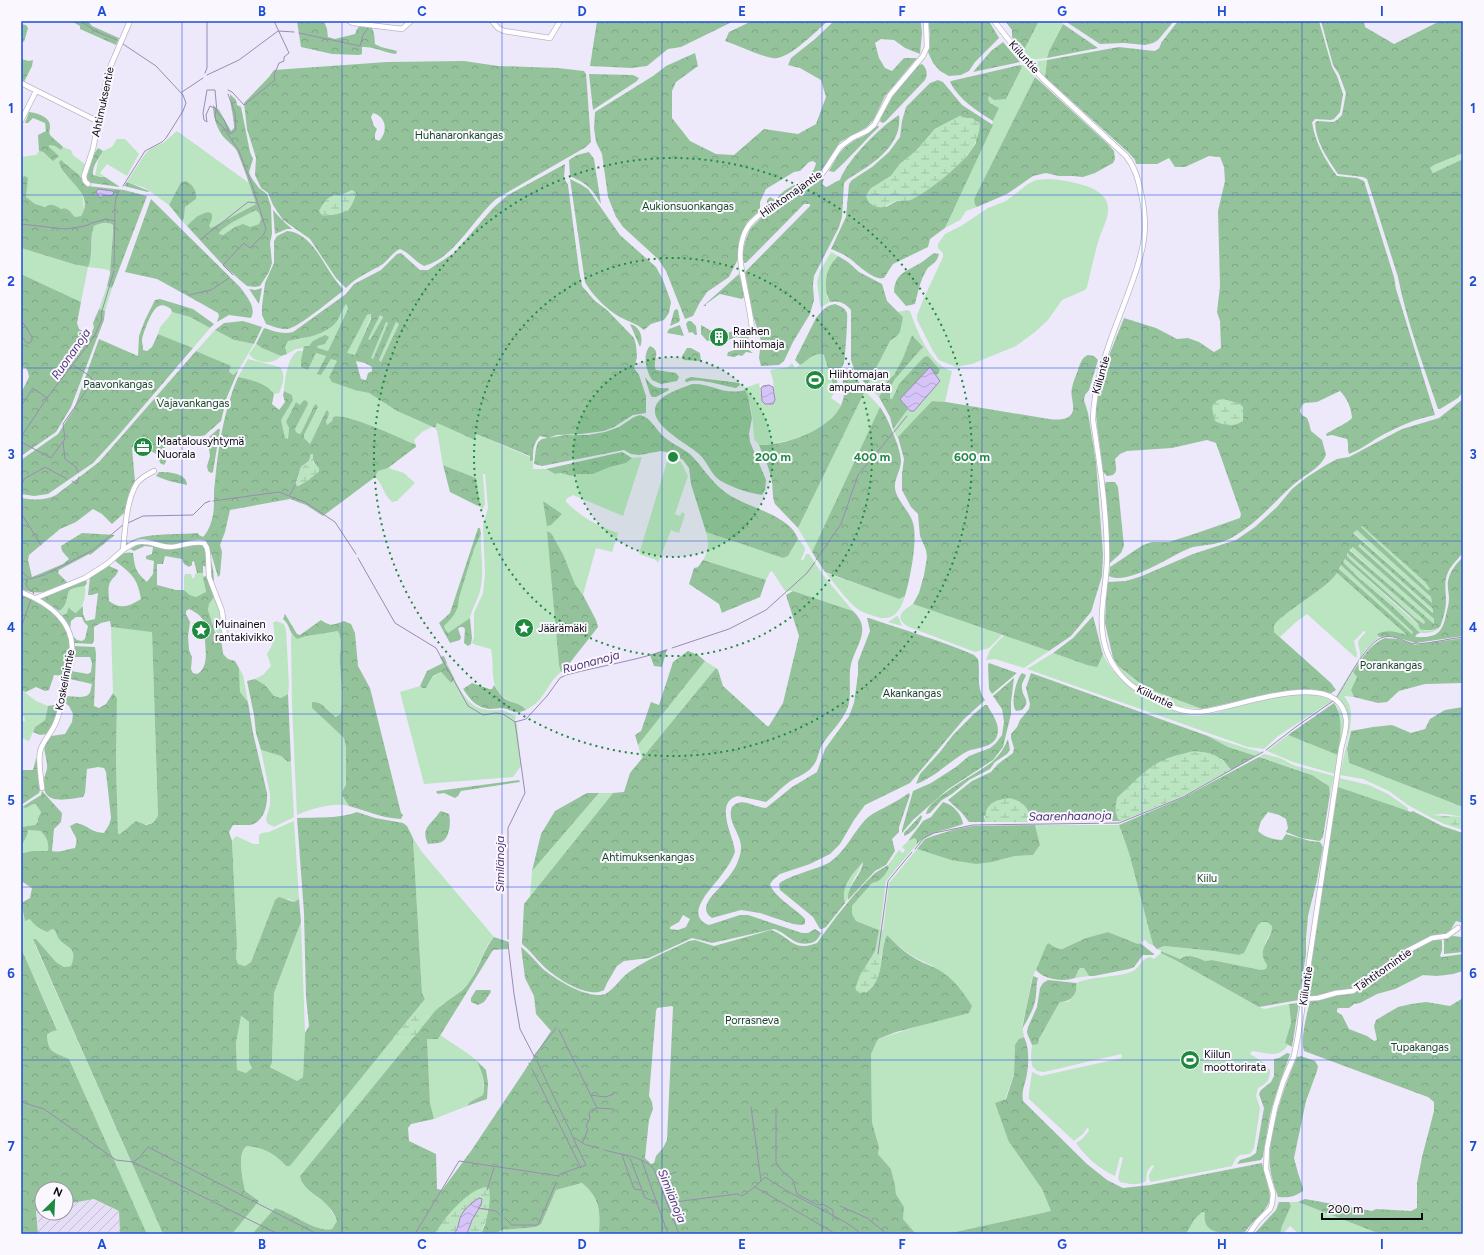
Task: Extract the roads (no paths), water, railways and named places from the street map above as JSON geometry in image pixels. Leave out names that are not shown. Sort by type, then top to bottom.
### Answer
[{"type":"street","name":"Ahtimuksentie","points":[[88,184],[85,181],[84,176],[92,156],[108,72],[130,21]]},
{"type":"street","points":[[351,22],[402,29],[411,21]]},
{"type":"street","points":[[492,21],[498,28],[504,31],[550,38],[560,21]]},
{"type":"street","name":"Hiihtomajantie","points":[[752,329],[749,301],[740,260],[743,238],[747,228],[763,213],[819,177],[840,147],[852,138],[867,131],[874,125],[890,95],[925,53],[927,34],[926,21]]},
{"type":"street","name":"Kiiluntie","points":[[994,21],[1016,49],[1043,79],[1126,156],[1134,168],[1142,201],[1145,226],[1142,253],[1096,390],[1092,420],[1101,476],[1106,522],[1107,560],[1103,602],[1103,637],[1111,660],[1124,678],[1135,688],[1174,707],[1187,711],[1206,711],[1292,692],[1310,692],[1319,693],[1334,699],[1341,706],[1346,718],[1346,728],[1294,1056],[1283,1082],[1275,1108],[1267,1148],[1266,1169],[1273,1193],[1272,1204],[1270,1209],[1258,1221],[1249,1234]]},
{"type":"street","points":[[21,83],[98,122]]},
{"type":"street","points":[[21,121],[36,91]]},
{"type":"street","points":[[123,550],[127,517],[134,488],[140,480],[154,471]]},
{"type":"street","points":[[36,598],[85,578],[107,564],[123,550],[134,543],[143,541],[161,547],[171,547],[199,542],[204,543],[208,554],[208,574],[222,611],[225,636]]},
{"type":"street","name":"Koskelinintie","points":[[21,592],[36,598],[52,609],[61,619],[70,636],[72,652],[67,683],[56,722],[40,750],[42,788]]},
{"type":"street","name":"Tähtitornintie","points":[[1304,999],[1318,998],[1330,994],[1353,991],[1407,951],[1432,938],[1447,936],[1458,928]]},
{"type":"water","points":[[98,189],[112,191],[114,193],[111,196],[104,195],[100,198],[96,192]]},
{"type":"water","points":[[930,367],[940,381],[914,411],[910,411],[900,399]]},
{"type":"water","points":[[769,385],[773,387],[775,400],[773,404],[765,404],[762,401],[761,388]]},
{"type":"water","points":[[479,1198],[482,1199],[481,1205],[472,1220],[467,1234],[454,1234],[464,1211],[469,1205]]},
{"type":"waterway","name":"Ruonanoja","points":[[81,21],[95,31],[117,40]]},
{"type":"waterway","points":[[205,73],[207,68],[207,21]]},
{"type":"waterway","points":[[228,90],[232,92],[244,105],[275,80],[274,75],[279,63],[284,61],[284,57],[289,53],[274,21]]},
{"type":"waterway","points":[[299,33],[360,46],[363,35],[369,27]]},
{"type":"waterway","points":[[207,75],[239,60],[278,31],[294,32]]},
{"type":"waterway","name":"Ruonanoja","points":[[123,44],[156,66],[183,95],[186,103],[183,111],[166,138],[162,142],[145,151],[123,186]]},
{"type":"waterway","points":[[182,92],[203,78]]},
{"type":"waterway","points":[[228,94],[235,113],[236,130],[230,134],[224,120],[217,112],[215,90],[207,90],[203,113],[204,120],[207,122],[206,115],[210,106],[216,109],[216,121],[223,127],[239,151],[266,229],[264,234],[250,248],[244,243],[223,265],[233,275]]},
{"type":"waterway","name":"Ruonanoja","points":[[114,191],[119,191]]},
{"type":"waterway","name":"Ruonanoja","points":[[114,268],[115,204],[119,191]]},
{"type":"waterway","points":[[201,239],[248,202],[257,203]]},
{"type":"waterway","points":[[21,224],[65,229],[85,226],[106,219],[115,221]]},
{"type":"waterway","name":"Ruonanoja","points":[[21,437],[47,398],[94,337],[102,319],[101,314],[114,271]]},
{"type":"waterway","points":[[189,295],[211,290],[229,278]]},
{"type":"waterway","points":[[21,320],[32,337],[32,340],[30,343],[27,343],[21,336]]},
{"type":"waterway","points":[[21,442],[51,458],[65,439],[63,424],[93,381],[90,376],[73,365]]},
{"type":"waterway","points":[[21,406],[33,388],[47,398]]},
{"type":"waterway","name":"Ruonanoja","points":[[894,432],[907,416]]},
{"type":"waterway","name":"Ruonanoja","points":[[816,560],[841,524],[858,475],[893,433]]},
{"type":"waterway","points":[[63,442],[65,459],[76,467],[78,472]]},
{"type":"waterway","points":[[21,487],[24,479],[45,467],[67,479]]},
{"type":"waterway","points":[[72,481],[77,484],[79,477]]},
{"type":"waterway","points":[[290,495],[295,485]]},
{"type":"waterway","name":"Ruonanoja","points":[[213,501],[279,492],[305,502],[335,522],[356,554]]},
{"type":"waterway","name":"Ruonanoja","points":[[128,523],[143,516],[193,515],[205,503],[210,501]]},
{"type":"waterway","points":[[21,513],[41,545]]},
{"type":"waterway","name":"Ruonanoja","points":[[21,571],[30,579],[44,575],[93,550],[124,524]]},
{"type":"waterway","name":"Ruonanoja","points":[[358,558],[395,623],[436,648],[468,706],[483,715],[496,713],[503,714],[515,722],[526,719],[547,696],[560,678],[566,675],[667,650]]},
{"type":"waterway","name":"Ruonanoja","points":[[672,648],[729,629],[766,610],[807,573],[815,562]]},
{"type":"waterway","points":[[27,579],[26,585],[34,593],[33,594]]},
{"type":"waterway","points":[[21,628],[31,599]]},
{"type":"waterway","name":"Saarenhaanoja","points":[[1337,697],[1364,653],[1378,640],[1384,637],[1393,637],[1413,644],[1463,637]]},
{"type":"waterway","name":"Saarenhaanoja","points":[[1266,750],[1333,701]]},
{"type":"waterway","name":"Similänoja","points":[[508,939],[508,828],[525,793],[515,722]]},
{"type":"waterway","name":"Saarenhaanoja","points":[[915,849],[924,838],[934,833],[973,825],[1119,823],[1183,797],[1263,752]]},
{"type":"waterway","name":"Saarenhaanoja","points":[[878,954],[888,881],[912,852]]},
{"type":"waterway","name":"Similänoja","points":[[508,944],[520,1029],[535,1058]]},
{"type":"waterway","points":[[534,1056],[556,1028]]},
{"type":"waterway","points":[[559,1030],[597,1108]]},
{"type":"waterway","name":"Similänoja","points":[[537,1061],[573,1137],[586,1145],[599,1148]]},
{"type":"waterway","points":[[532,1069],[581,1168]]},
{"type":"waterway","points":[[591,1095],[605,1097],[614,1094]]},
{"type":"waterway","points":[[21,1102],[44,1109],[116,1160],[133,1162],[139,1158],[148,1147],[317,1234]]},
{"type":"waterway","points":[[751,1107],[761,1181]]},
{"type":"waterway","points":[[583,1142],[588,1129],[586,1126],[590,1118],[589,1114],[591,1110],[597,1108],[613,1109]]},
{"type":"waterway","points":[[776,1108],[776,1162],[781,1170],[793,1180],[797,1194],[818,1205],[823,1204],[833,1210],[833,1217]]},
{"type":"waterway","points":[[558,1177],[560,1174],[586,1165],[573,1138]]},
{"type":"waterway","name":"Similänoja","points":[[604,1150],[637,1158],[649,1164],[654,1169],[679,1234]]},
{"type":"waterway","points":[[622,1155],[634,1189],[641,1190]]},
{"type":"waterway","points":[[630,1158],[645,1198],[657,1204]]},
{"type":"waterway","points":[[415,1234],[459,1161],[559,1176]]},
{"type":"waterway","points":[[642,1161],[668,1234]]},
{"type":"waterway","points":[[133,1162],[278,1234]]},
{"type":"waterway","points":[[487,1190],[494,1168]]},
{"type":"waterway","points":[[658,1178],[676,1172]]},
{"type":"waterway","points":[[667,1203],[737,1194],[742,1196],[755,1187],[765,1177],[787,1191],[845,1222],[858,1231],[859,1234]]},
{"type":"waterway","points":[[505,1218],[512,1225],[538,1225],[556,1183]]},
{"type":"waterway","points":[[755,1187],[836,1234]]},
{"type":"waterway","points":[[840,1206],[867,1218],[887,1234]]},
{"type":"waterway","points":[[478,1208],[496,1211],[500,1215]]},
{"type":"place","name":"Raahen hiihtomaja","points":[[719,337]]},
{"type":"place","name":"Hiihtomajan ampumarata","points":[[815,380]]},
{"type":"place","name":"Maatalousyhtymä Nuorala","points":[[143,447]]},
{"type":"place","name":"Jäärämäki","points":[[524,628]]},
{"type":"place","name":"Muinainen rantakivikko","points":[[201,630]]},
{"type":"place","name":"Kiilun moottorirata","points":[[1190,1060]]},
{"type":"park label","name":"Huhanaronkangas","points":[[459,135]]},
{"type":"park label","name":"Aukionsuonkangas","points":[[688,206]]},
{"type":"park label","name":"Paavonkangas","points":[[118,384]]},
{"type":"park label","name":"Vajavankangas","points":[[193,403]]},
{"type":"park label","name":"Porankangas","points":[[1391,665]]},
{"type":"park label","name":"Akankangas","points":[[912,693]]},
{"type":"park label","name":"Ahtimuksenkangas","points":[[648,857]]},
{"type":"park label","name":"Kiilu","points":[[1207,878]]},
{"type":"park label","name":"Porrasneva","points":[[752,1020]]},
{"type":"park label","name":"Tupakangas","points":[[1420,1047]]}]
